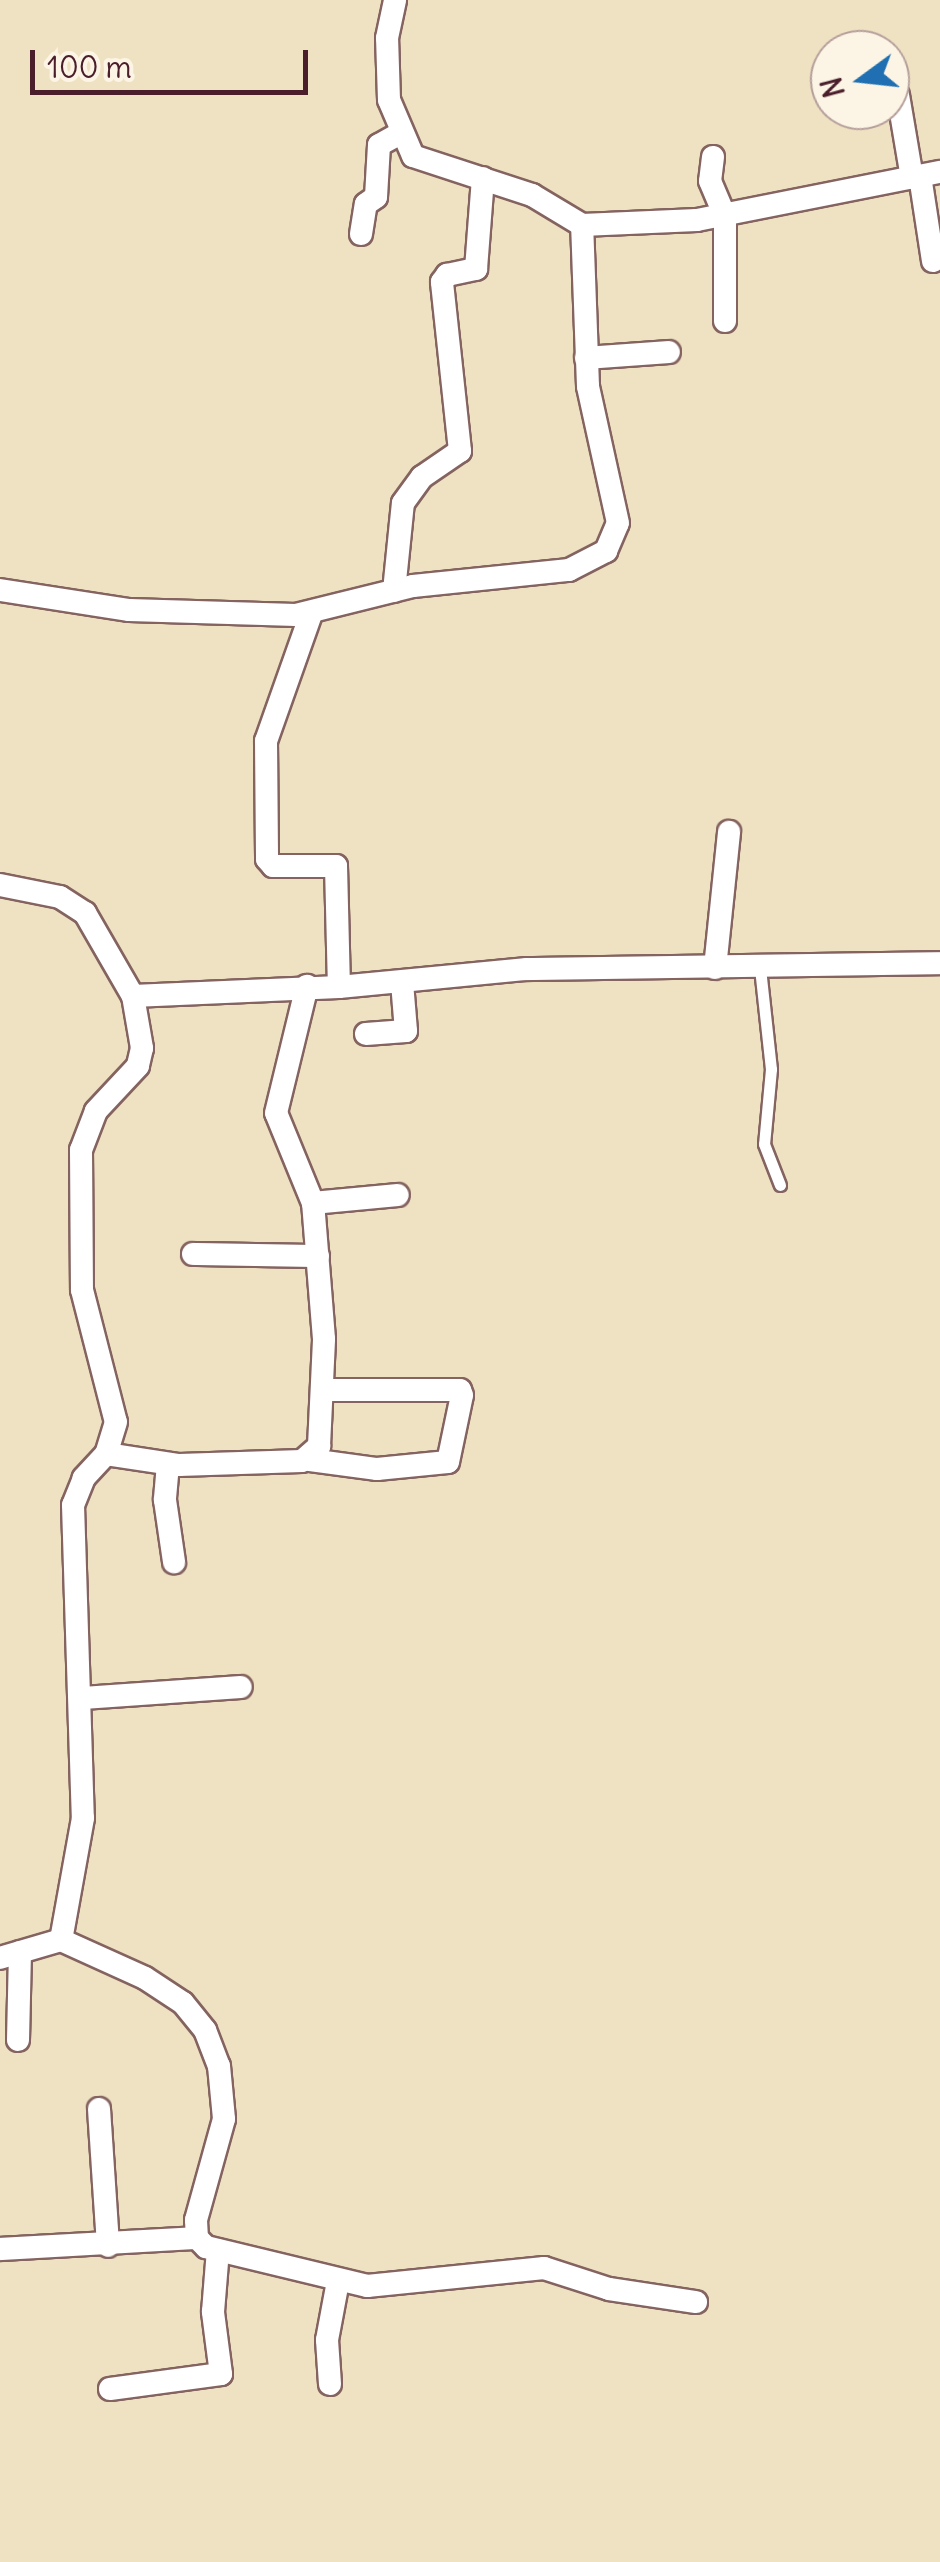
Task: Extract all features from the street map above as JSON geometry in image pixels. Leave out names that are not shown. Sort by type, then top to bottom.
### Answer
[{"type":"street","points":[[0,590],[129,610],[311,614],[394,591],[569,570],[606,551],[618,523],[586,358],[582,226],[574,214],[483,178],[413,156],[399,134],[386,65],[395,0]]},
{"type":"street","points":[[909,130],[924,176],[932,260]]},
{"type":"street","points":[[361,234],[366,204],[376,198],[379,145],[399,134]]},
{"type":"street","points":[[714,156],[710,181],[725,216],[724,321]]},
{"type":"street","points":[[582,226],[725,216],[924,176]]},
{"type":"street","points":[[394,591],[403,502],[422,477],[460,451],[442,282],[477,266],[483,178]]},
{"type":"street","points":[[586,358],[669,352]]},
{"type":"street","points":[[311,614],[266,742],[267,858],[273,866],[336,866],[339,987]]},
{"type":"street","points":[[714,968],[729,832]]},
{"type":"street","points":[[0,885],[75,902],[133,996],[142,1030],[138,1066],[96,1111],[81,1150],[82,1290],[116,1422],[106,1454],[84,1478],[73,1505],[71,1568],[83,1698],[83,1818],[61,1940]]},
{"type":"street","points":[[133,996],[339,987],[527,969],[940,963]]},
{"type":"street","points":[[366,1034],[406,1030],[402,982]]},
{"type":"street","points":[[306,986],[276,1114],[313,1203],[324,1390],[318,1446],[310,1460]]},
{"type":"street","points":[[313,1203],[398,1195]]},
{"type":"street","points":[[193,1254],[318,1256]]},
{"type":"street","points":[[106,1454],[168,1464],[310,1460],[377,1470],[448,1462],[460,1390],[324,1390]]},
{"type":"street","points":[[168,1464],[165,1512],[174,1562]]},
{"type":"street","points":[[83,1698],[240,1687]]},
{"type":"street","points":[[18,2040],[10,1955],[61,1940],[145,1978],[183,2003],[205,2030],[218,2066],[224,2119],[198,2203],[197,2238]]},
{"type":"street","points":[[99,2109],[108,2246]]},
{"type":"street","points":[[0,2249],[108,2246],[197,2238],[218,2250],[338,2281],[392,2286],[544,2268],[609,2289],[696,2302]]},
{"type":"street","points":[[110,2388],[221,2374],[214,2312],[218,2250]]},
{"type":"street","points":[[330,2384],[327,2340],[338,2281]]},
{"type":"lane","points":[[760,968],[771,1069],[764,1144],[780,1186]]}]
